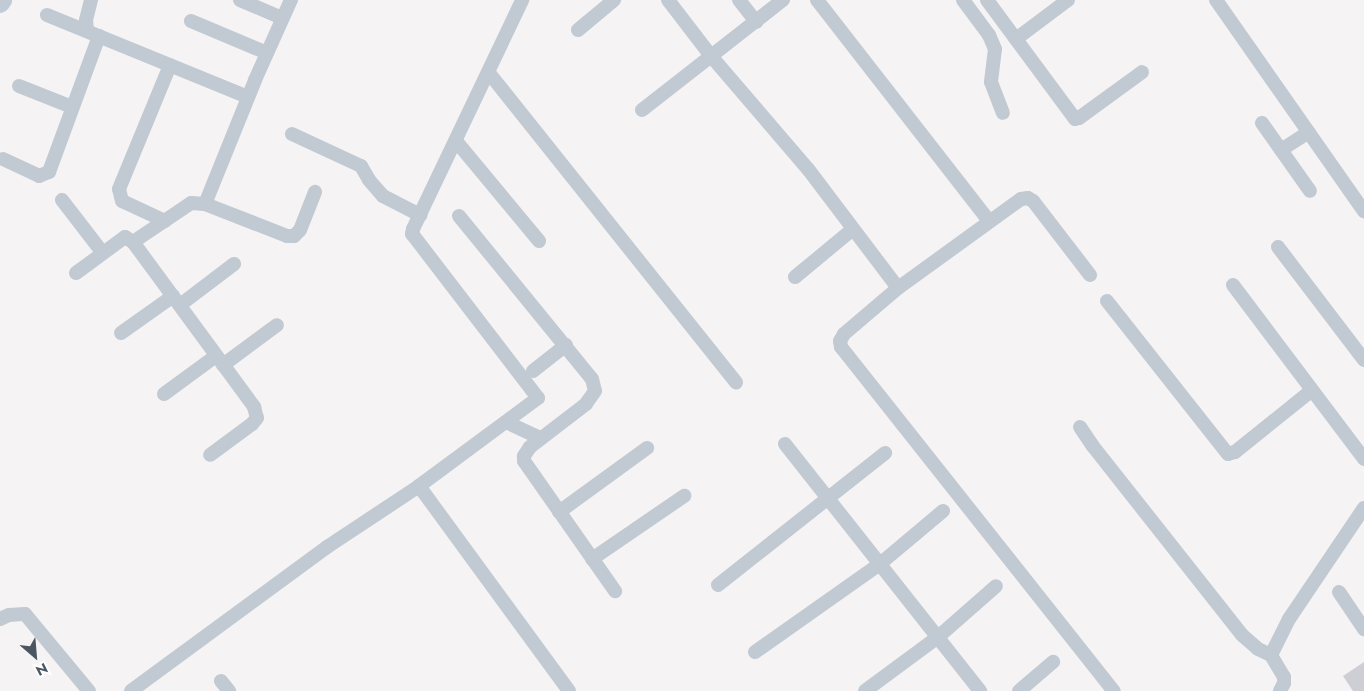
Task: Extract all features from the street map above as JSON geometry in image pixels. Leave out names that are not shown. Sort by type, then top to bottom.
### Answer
[{"type":"street","points":[[3,160],[39,176],[49,172],[72,107],[93,34],[86,20],[91,0]]},
{"type":"street","points":[[240,0],[282,18]]},
{"type":"street","points":[[205,204],[290,0]]},
{"type":"street","points":[[131,691],[327,546],[419,486],[536,400],[538,396],[415,238],[413,229],[489,73],[522,0]]},
{"type":"street","points":[[578,30],[614,0]]},
{"type":"street","points":[[668,0],[711,56],[789,146],[898,288]]},
{"type":"street","points":[[739,0],[756,22]]},
{"type":"street","points":[[642,110],[783,0]]},
{"type":"street","points":[[817,0],[988,220]]},
{"type":"street","points":[[963,0],[989,35],[995,49],[991,82],[1004,113]]},
{"type":"street","points":[[987,0],[1075,119],[1142,72]]},
{"type":"street","points":[[1016,39],[1068,0]]},
{"type":"street","points":[[1216,0],[1364,211]]},
{"type":"street","points":[[47,15],[248,97]]},
{"type":"street","points":[[191,21],[267,53]]},
{"type":"street","points":[[165,221],[122,201],[119,197],[120,189],[170,65]]},
{"type":"street","points":[[489,73],[736,382]]},
{"type":"street","points":[[19,86],[72,107]]},
{"type":"street","points":[[1262,123],[1310,191]]},
{"type":"street","points":[[1281,150],[1309,132]]},
{"type":"street","points":[[292,134],[361,166],[369,180],[383,196],[420,215]]},
{"type":"street","points":[[456,141],[539,241]]},
{"type":"street","points":[[133,242],[191,203],[205,204],[287,236],[294,236],[300,230],[315,192]]},
{"type":"street","points":[[1090,275],[1033,201],[1028,198],[1021,199],[988,220],[898,288],[844,334],[840,341],[841,347],[1114,691]]},
{"type":"street","points":[[62,200],[102,252]]},
{"type":"street","points":[[459,216],[592,379],[595,391],[586,404],[530,447],[524,456],[524,461],[615,591]]},
{"type":"street","points":[[795,277],[853,229]]},
{"type":"street","points":[[76,273],[102,252],[125,237],[133,242],[254,407],[257,418],[252,424],[210,455]]},
{"type":"street","points":[[1278,247],[1364,360]]},
{"type":"street","points":[[121,333],[234,264]]},
{"type":"street","points":[[1233,285],[1364,459]]},
{"type":"street","points":[[1107,301],[1228,454],[1235,452],[1311,390]]},
{"type":"street","points":[[164,394],[277,325]]},
{"type":"street","points":[[533,371],[566,345]]},
{"type":"street","points":[[506,422],[541,438]]},
{"type":"street","points":[[1080,427],[1092,445],[1242,635],[1258,649],[1271,655],[1284,677],[1284,684],[1280,691]]},
{"type":"street","points":[[786,444],[828,500],[881,563],[980,691]]},
{"type":"street","points":[[559,512],[647,448]]},
{"type":"street","points":[[718,585],[828,500],[885,453]]},
{"type":"street","points":[[419,486],[569,691]]},
{"type":"street","points":[[592,559],[684,496]]},
{"type":"street","points":[[1271,655],[1289,620],[1364,508]]},
{"type":"street","points":[[755,652],[881,563],[942,511]]},
{"type":"street","points":[[865,691],[938,637],[996,586]]},
{"type":"street","points":[[1339,592],[1364,629]]},
{"type":"street","points":[[0,619],[9,615],[25,614],[89,691]]},
{"type":"street","points":[[1019,691],[1052,662]]},
{"type":"building","points":[[1364,662],[1364,691],[1353,691],[1343,676]]}]
